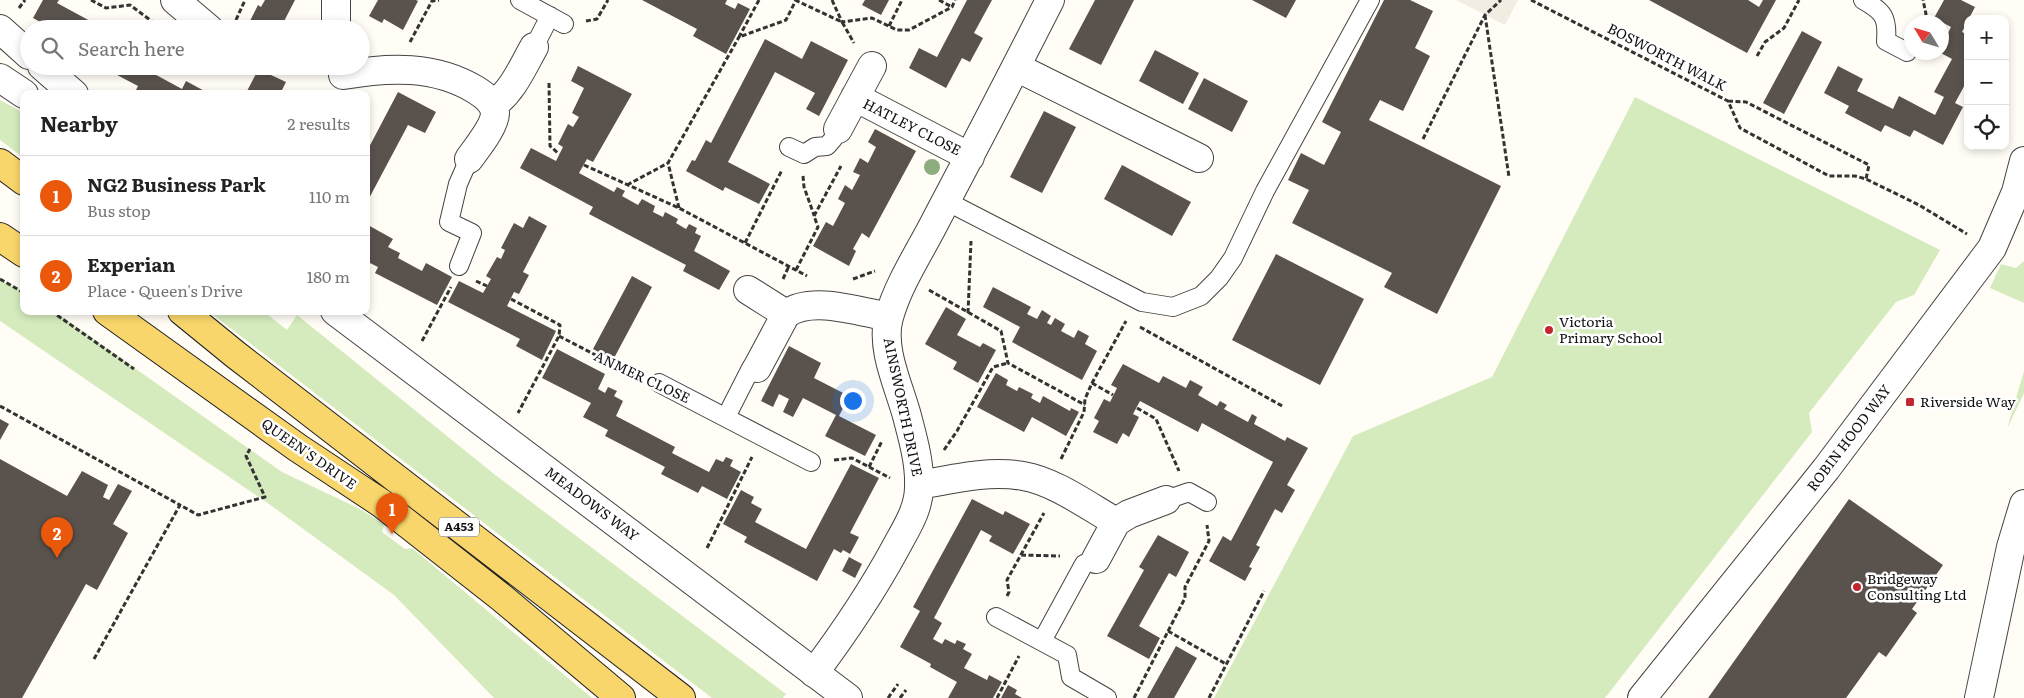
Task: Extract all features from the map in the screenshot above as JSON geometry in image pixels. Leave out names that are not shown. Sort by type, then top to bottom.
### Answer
[{"type":"main road","points":[[0,162],[20,178]]},
{"type":"main road","points":[[0,237],[20,251]]},
{"type":"main road","name":"QUEEN'S DRIVE","points":[[113,315],[298,448],[381,503],[502,598],[621,698]]},
{"type":"main road","name":"A453","points":[[187,315],[236,355],[681,698]]},
{"type":"street","points":[[175,0],[198,20]]},
{"type":"street","points":[[336,0],[336,20]]},
{"type":"street","name":"AINSWORTH DRIVE","points":[[814,673],[843,635],[874,588],[912,517],[919,489],[915,451],[889,352],[887,333],[889,317],[906,276],[970,157],[1050,0]]},
{"type":"street","points":[[0,29],[20,47]]},
{"type":"street","points":[[493,106],[504,98],[512,88],[530,54]]},
{"type":"street","name":"HATLEY CLOSE","points":[[838,129],[872,66]]},
{"type":"street","points":[[1016,67],[1199,158]]},
{"type":"street","points":[[370,71],[396,69],[441,74],[464,82],[485,95],[493,106],[495,114],[492,124],[469,159]]},
{"type":"street","points":[[52,75],[69,90]]},
{"type":"street","points":[[0,78],[20,91]]},
{"type":"street","name":"HATLEY CLOSE","points":[[855,97],[970,157]]},
{"type":"street","name":"ROBIN HOOD WAY","points":[[1642,698],[1826,469],[1992,248],[2016,192],[2024,161]]},
{"type":"street","points":[[748,290],[786,314]]},
{"type":"street","points":[[757,368],[786,314],[800,307],[816,304],[889,317]]},
{"type":"street","name":"MEADOWS WAY","points":[[340,315],[848,698]]},
{"type":"street","points":[[919,489],[992,474],[1023,476],[1053,487],[1116,522]]},
{"type":"street","points":[[1090,562],[1116,522],[1129,514],[1178,496]]},
{"type":"street","points":[[1979,698],[2011,547],[2024,504]]},
{"type":"lane","points":[[520,0],[556,20],[530,54]]},
{"type":"lane","points":[[946,201],[1142,302],[1173,307],[1202,296],[1219,278],[1233,258],[1266,191],[1370,0]]},
{"type":"lane","points":[[1863,0],[1882,12],[1887,27],[1886,40],[1904,50]]},
{"type":"lane","name":"HATLEY CLOSE","points":[[796,150],[827,146],[838,129]]},
{"type":"lane","points":[[459,266],[472,233],[449,222],[458,184],[469,159]]},
{"type":"lane","points":[[726,417],[751,368],[757,368]]},
{"type":"lane","name":"ANMER CLOSE","points":[[659,382],[811,462]]},
{"type":"lane","points":[[1178,496],[1207,502]]},
{"type":"lane","points":[[1036,638],[1090,562]]},
{"type":"lane","points":[[996,617],[1067,655],[1071,677],[1107,698]]},
{"type":"path","points":[[91,0],[106,8],[130,5],[149,20]]},
{"type":"path","points":[[130,5],[133,0]]},
{"type":"path","points":[[236,20],[246,0]]},
{"type":"path","points":[[396,69],[432,1],[439,0]]},
{"type":"path","points":[[626,186],[668,164],[759,0]]},
{"type":"path","points":[[739,37],[786,20],[796,0],[842,22],[872,18],[897,30],[909,30],[952,7],[955,0]]},
{"type":"path","points":[[832,0],[842,22],[858,48],[876,58],[872,66]]},
{"type":"path","points":[[888,26],[902,0]]},
{"type":"path","points":[[939,0],[952,7]]},
{"type":"path","points":[[1423,139],[1485,15],[1501,0]]},
{"type":"path","name":"BOSWORTH WALK","points":[[1531,0],[1728,101],[1740,128],[1829,176],[1855,176],[1866,179],[1919,205],[1966,234]]},
{"type":"path","points":[[1757,56],[1765,42],[1784,28],[1800,0]]},
{"type":"path","points":[[1923,0],[1926,15]]},
{"type":"path","points":[[1485,15],[1509,177]]},
{"type":"path","points":[[530,54],[548,73],[550,146],[559,154]]},
{"type":"path","points":[[1728,101],[1746,102],[1869,165],[1866,179]]},
{"type":"path","points":[[796,150],[804,188],[818,227],[796,270]]},
{"type":"path","points":[[745,243],[796,150]]},
{"type":"path","points":[[584,164],[626,186],[678,208],[812,279]]},
{"type":"path","points":[[668,164],[678,208]]},
{"type":"path","points":[[814,216],[841,165]]},
{"type":"path","points":[[968,313],[972,238]]},
{"type":"path","points":[[419,347],[459,272],[459,266]]},
{"type":"path","points":[[846,282],[880,269],[906,276],[1001,331],[1008,362]]},
{"type":"path","points":[[0,279],[20,291]]},
{"type":"path","points":[[510,299],[560,326],[559,336],[514,420]]},
{"type":"path","points":[[57,315],[139,372]]},
{"type":"path","points":[[996,617],[1009,592],[1007,580],[1053,487],[1084,412],[1085,399],[1092,383],[1126,320]]},
{"type":"path","name":"ANMER CLOSE","points":[[559,336],[651,384],[659,382]]},
{"type":"path","points":[[811,462],[819,463],[852,458],[919,489],[957,431],[993,367],[1008,362],[1085,405]]},
{"type":"path","points":[[1092,383],[1113,395]]},
{"type":"path","points":[[0,406],[180,506],[198,514],[265,497],[246,456],[251,448],[243,443]]},
{"type":"path","points":[[1137,408],[1156,419],[1178,496]]},
{"type":"path","points":[[707,548],[762,436]]},
{"type":"path","points":[[1134,698],[1185,598],[1185,587],[1209,541],[1207,502]]},
{"type":"path","points":[[94,659],[180,506]]},
{"type":"path","points":[[1021,555],[1068,556],[1090,562]]},
{"type":"path","points":[[1209,698],[1264,591]]},
{"type":"path","points":[[1168,631],[1226,664]]},
{"type":"path","points":[[997,698],[1036,638]]},
{"type":"path","points":[[888,698],[898,684]]},
{"type":"path","points":[[900,698],[906,690]]},
{"type":"green space","name":"Victoria Primary School","points":[[1635,97],[1940,250],[1914,295],[1896,302],[1809,413],[1812,432],[1605,698],[1214,698],[1353,436],[1492,377]]},
{"type":"green space","points":[[0,100],[20,111],[20,155],[0,140]]},
{"type":"green space","points":[[2024,261],[2024,303],[1990,288],[2001,264],[2016,268]]},
{"type":"green space","points":[[0,280],[20,290],[20,315],[60,315],[282,472],[362,510],[384,525],[382,532],[405,549],[412,548],[592,698],[494,698],[394,595],[269,504],[0,321]]},
{"type":"green space","points":[[213,315],[268,315],[287,330],[297,315],[494,474],[786,694],[783,698],[712,698]]},
{"type":"green space","points":[[2024,371],[2024,393],[2007,429]]},
{"type":"shaded area","points":[[1456,0],[1518,0],[1505,25]]},
{"type":"building","points":[[43,0],[59,0],[57,3],[88,20],[37,20],[33,18]]},
{"type":"building","points":[[265,0],[295,0],[285,20],[250,20],[258,5],[261,7]]},
{"type":"building","points":[[378,0],[418,1],[403,30],[384,19],[382,23],[369,16]]},
{"type":"building","points":[[642,0],[727,0],[725,4],[735,9],[738,3],[750,9],[726,54],[693,36],[697,29]]},
{"type":"building","points":[[865,0],[889,0],[881,15],[862,5]]},
{"type":"building","points":[[967,0],[992,0],[974,33],[983,38],[970,62],[962,58],[946,88],[909,68],[919,48],[937,57]]},
{"type":"building","points":[[1095,0],[1134,0],[1101,65],[1069,49]]},
{"type":"building","points":[[1252,0],[1296,0],[1286,18]]},
{"type":"building","points":[[1384,0],[1410,0],[1433,11],[1415,48],[1430,56],[1403,111],[1380,100],[1369,120],[1501,186],[1437,314],[1384,287],[1392,273],[1292,223],[1309,190],[1288,180],[1301,153],[1324,165],[1341,132],[1322,122]]},
{"type":"building","points":[[1649,0],[1748,0],[1759,7],[1763,0],[1776,0],[1747,53]]},
{"type":"building","points":[[1944,0],[1961,0],[1975,7],[1971,15],[1964,15],[1964,28],[1962,32],[1964,33],[1964,86],[1955,103],[1963,107],[1943,145],[1914,130],[1910,137],[1885,125],[1881,132],[1845,113],[1849,106],[1824,93],[1838,66],[1863,79],[1857,91],[1893,109],[1899,96],[1935,115],[1944,97],[1934,92],[1952,59],[1949,57],[1949,31],[1951,27],[1949,26],[1949,15],[1936,15]]},
{"type":"building","points":[[1802,31],[1822,42],[1784,114],[1763,103]]},
{"type":"building","points":[[765,39],[802,59],[811,41],[848,60],[819,116],[806,109],[815,93],[775,72],[728,162],[770,184],[759,204],[725,187],[723,191],[686,171],[692,160],[695,161],[706,140],[711,143]]},
{"type":"building","points":[[1155,50],[1199,73],[1183,104],[1139,81]]},
{"type":"building","points":[[578,66],[632,94],[593,162],[587,159],[579,173],[614,192],[617,187],[625,191],[622,196],[638,205],[642,199],[655,206],[653,212],[663,217],[665,212],[678,219],[676,223],[686,229],[689,224],[697,228],[695,233],[701,236],[694,251],[730,271],[719,290],[683,271],[686,265],[589,214],[593,207],[520,168],[531,148],[556,161],[563,147],[558,144],[568,124],[573,127],[579,117],[572,113],[584,88],[571,81]]},
{"type":"building","points":[[117,75],[156,75],[182,89],[186,81],[203,90],[136,90],[138,86]]},
{"type":"building","points":[[255,75],[271,75],[286,82],[282,90],[248,90]]},
{"type":"building","points":[[1204,78],[1248,101],[1232,132],[1188,109]]},
{"type":"building","points":[[398,92],[436,112],[425,133],[408,125],[370,196],[370,145]]},
{"type":"building","points":[[1044,111],[1076,127],[1042,193],[1010,177]]},
{"type":"building","points":[[875,129],[916,151],[869,238],[862,233],[853,249],[856,251],[849,266],[813,246],[826,222],[833,226],[845,203],[838,199],[845,185],[852,190],[860,175],[853,172],[860,158],[868,163],[876,147],[868,142]]},
{"type":"building","points":[[1122,165],[1191,202],[1172,236],[1104,199]]},
{"type":"building","points":[[529,216],[547,226],[523,272],[529,275],[519,294],[514,292],[507,306],[556,331],[542,360],[516,346],[520,339],[448,302],[459,281],[483,293],[491,279],[486,276],[497,257],[501,259],[505,250],[501,248],[514,223],[523,228]]},
{"type":"building","points":[[370,226],[393,239],[388,247],[400,253],[398,258],[422,271],[426,263],[452,277],[437,305],[375,273],[378,267],[370,263]]},
{"type":"building","points":[[1276,254],[1364,299],[1320,385],[1232,340]]},
{"type":"building","points":[[632,276],[652,287],[613,360],[593,349]]},
{"type":"building","points":[[993,287],[1031,307],[1027,314],[1037,319],[1042,310],[1051,316],[1047,323],[1051,325],[1055,318],[1065,324],[1061,331],[1074,338],[1078,330],[1089,336],[1085,344],[1097,351],[1082,380],[1012,342],[1020,327],[983,307]]},
{"type":"building","points":[[946,307],[966,319],[957,335],[980,347],[983,343],[996,350],[978,383],[953,369],[957,362],[925,344]]},
{"type":"building","points":[[789,346],[821,363],[814,378],[849,396],[839,416],[876,435],[865,456],[825,436],[836,415],[803,398],[793,417],[783,412],[789,399],[779,394],[773,407],[761,401]]},
{"type":"building","points":[[557,349],[605,374],[598,389],[605,393],[608,387],[617,391],[614,396],[623,401],[616,416],[675,447],[672,453],[709,472],[716,459],[723,462],[726,457],[733,460],[730,466],[741,472],[727,499],[702,486],[698,493],[661,474],[665,467],[605,436],[608,430],[583,417],[591,403],[542,378]]},
{"type":"building","points":[[1123,364],[1159,383],[1163,376],[1186,388],[1190,380],[1203,387],[1198,395],[1217,406],[1220,401],[1227,405],[1224,409],[1248,422],[1252,414],[1257,417],[1254,424],[1285,441],[1287,437],[1308,448],[1287,485],[1295,490],[1282,513],[1275,509],[1256,545],[1260,547],[1249,567],[1252,568],[1245,581],[1209,561],[1223,536],[1231,541],[1273,462],[1202,423],[1198,432],[1140,401],[1133,414],[1139,417],[1129,437],[1123,433],[1117,444],[1093,432],[1099,421],[1094,418],[1104,399],[1110,402],[1117,388],[1111,385]]},
{"type":"building","points":[[996,373],[1008,380],[1006,385],[1017,391],[1019,387],[1033,394],[1031,398],[1040,403],[1043,396],[1070,411],[1071,408],[1079,412],[1066,436],[1032,417],[1024,432],[977,407]]},
{"type":"building","points":[[0,419],[9,424],[0,440]]},
{"type":"building","points":[[0,459],[67,496],[82,471],[108,485],[103,497],[109,500],[118,484],[132,491],[113,524],[128,533],[97,590],[86,584],[22,698],[0,698]]},
{"type":"building","points":[[851,464],[879,478],[850,533],[859,537],[850,554],[843,550],[841,553],[834,549],[817,581],[744,542],[747,537],[723,524],[741,490],[754,497],[751,503],[762,509],[755,522],[806,549]]},
{"type":"building","points":[[972,499],[1003,515],[1005,511],[1030,524],[1013,554],[989,541],[992,536],[981,530],[934,618],[942,623],[933,639],[942,644],[945,639],[955,644],[957,640],[966,644],[963,649],[972,654],[964,668],[987,680],[989,675],[1002,682],[993,698],[948,698],[957,682],[930,667],[931,664],[900,647],[920,611],[913,607]]},
{"type":"building","name":"Bridgeway Consulting Ltd","points":[[1849,499],[1943,565],[1912,609],[1917,613],[1886,657],[1879,652],[1846,698],[1708,698]]},
{"type":"building","points":[[1158,535],[1189,552],[1176,577],[1169,573],[1139,626],[1160,638],[1149,659],[1107,636],[1144,570],[1139,567]]},
{"type":"building","points":[[849,557],[862,564],[855,578],[842,571]]},
{"type":"building","points":[[1176,646],[1197,658],[1174,698],[1147,698]]},
{"type":"building","points":[[1008,685],[1017,690],[1015,694],[1022,698],[1001,698]]},
{"type":"place","name":"Victoria Primary School","points":[[1549,330]]},
{"type":"place","name":"Riverside Way","points":[[1910,402]]},
{"type":"place","name":"NG2 Business Park","points":[[392,534]]},
{"type":"place","name":"Experian","points":[[57,558]]},
{"type":"place","name":"Bridgeway Consulting Ltd","points":[[1857,587]]}]
